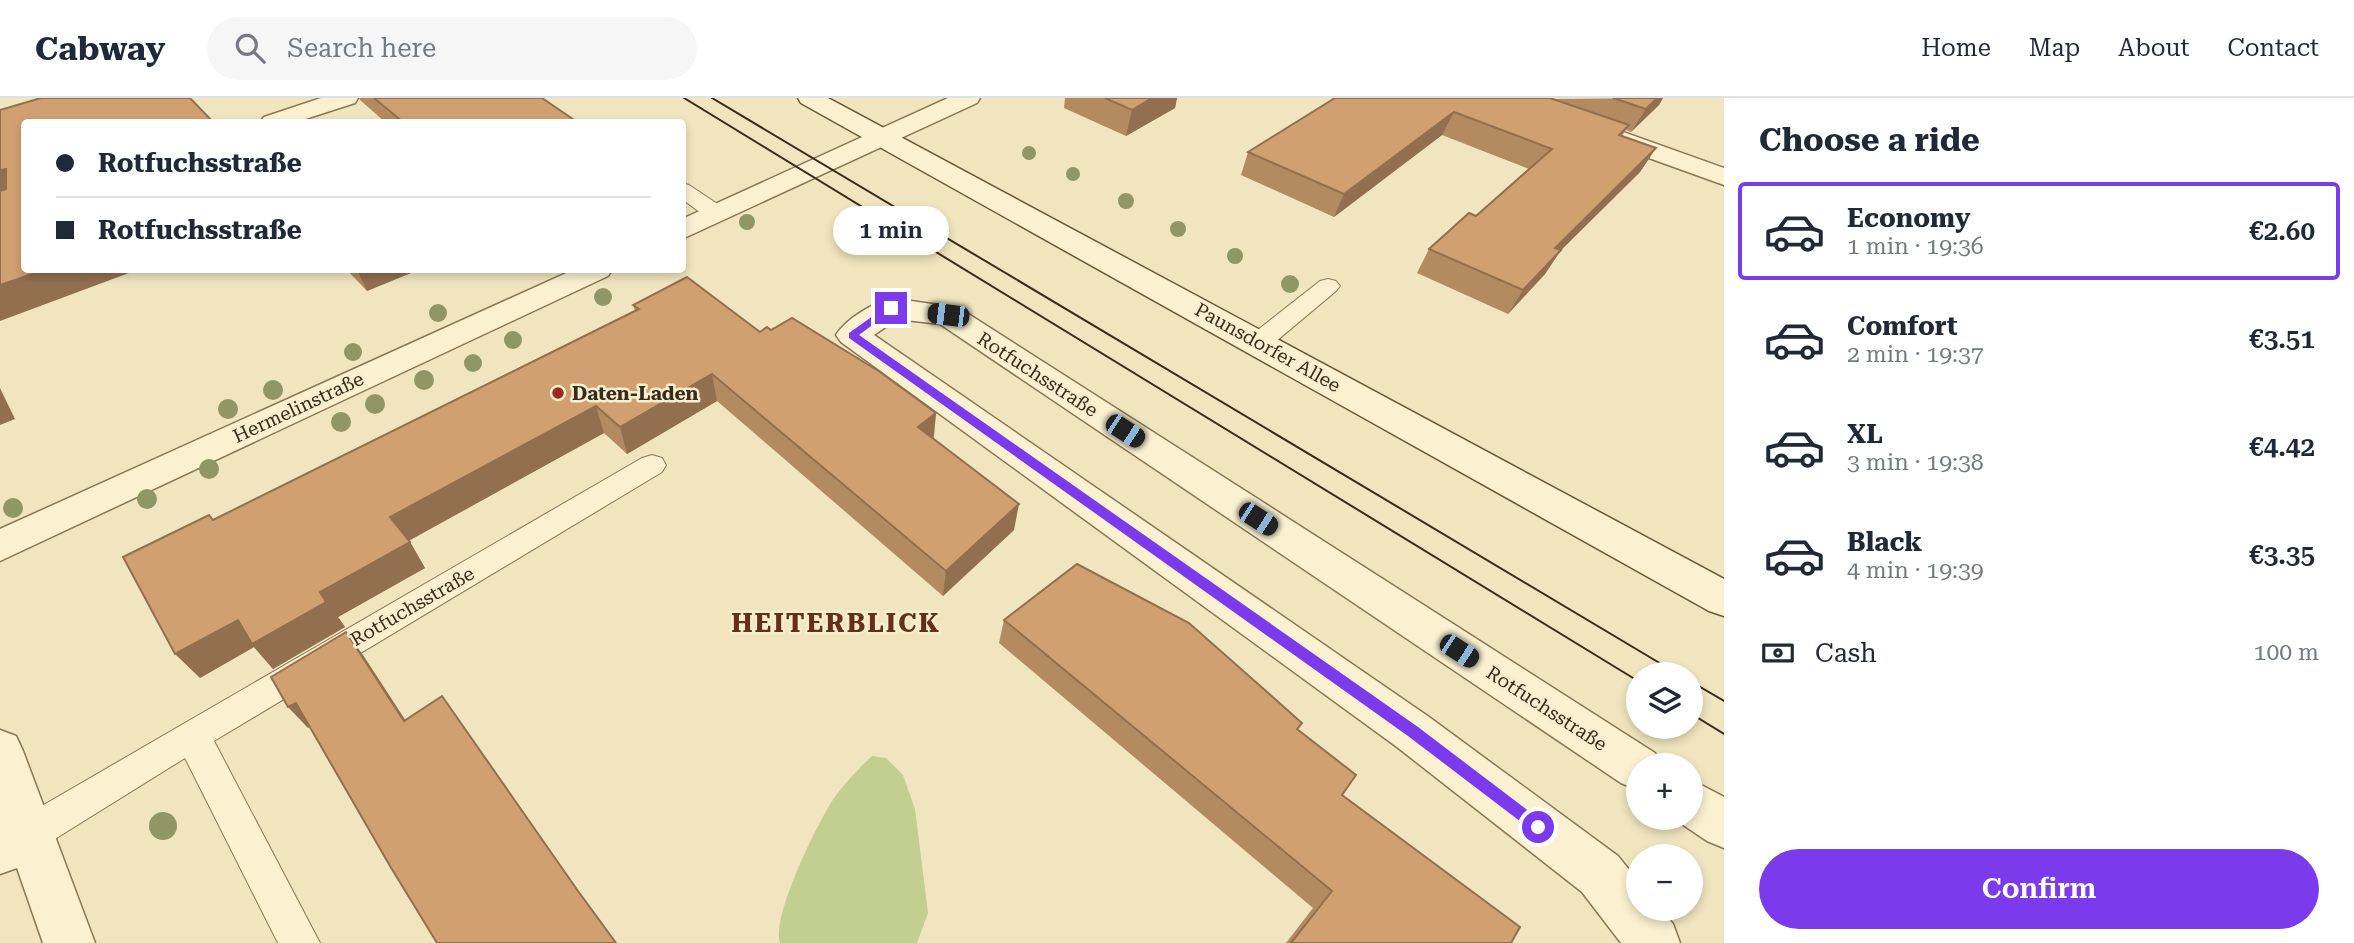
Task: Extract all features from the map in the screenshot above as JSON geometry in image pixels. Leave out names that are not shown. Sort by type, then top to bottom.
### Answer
[{"type":"street","points":[[282,119],[346,98]]},
{"type":"street","name":"Paunsdorfer Allee","points":[[810,98],[1724,599]]},
{"type":"street","points":[[686,228],[968,98]]},
{"type":"street","points":[[1505,98],[1536,103],[1724,177]]},
{"type":"street","name":"Hermelinstraße","points":[[0,547],[591,273]]},
{"type":"street","name":"Rotfuchsstraße","points":[[1626,760],[948,315],[891,308],[852,335],[1413,732],[1600,874],[1654,943]]},
{"type":"street","points":[[0,751],[15,842],[69,943]]},
{"type":"street","points":[[1703,810],[1724,824]]},
{"type":"lane","points":[[686,192],[717,214]]},
{"type":"lane","points":[[1259,342],[1328,286]]},
{"type":"lane","name":"Rotfuchsstraße","points":[[15,842],[652,465]]},
{"type":"lane","points":[[192,735],[300,943]]},
{"type":"green space","points":[[872,756],[886,758],[903,775],[915,809],[928,913],[917,943],[780,943],[779,930],[788,893],[816,830],[836,795]]},
{"type":"building","points":[[41,98],[190,98],[210,119],[21,119],[21,273],[35,273],[0,285],[0,191],[6,189],[6,169],[0,170],[0,110]]},
{"type":"building","points":[[374,98],[542,98],[573,119],[399,119]]},
{"type":"building","points":[[1105,98],[1152,98],[1132,110]]},
{"type":"building","points":[[1335,98],[1550,98],[1629,125],[1619,135],[1656,148],[1555,248],[1561,250],[1523,290],[1429,249],[1469,213],[1476,216],[1552,149],[1454,112],[1344,194],[1248,152]]},
{"type":"building","points":[[1613,98],[1657,98],[1646,109]]},
{"type":"building","points":[[687,277],[760,332],[767,327],[771,330],[792,318],[880,372],[936,413],[918,427],[1019,504],[946,571],[712,374],[620,427],[596,406],[390,517],[410,542],[320,592],[326,602],[252,644],[238,620],[175,654],[123,557],[209,515],[213,520],[639,309],[633,305]]},
{"type":"building","points":[[1077,564],[1189,623],[1302,723],[1297,729],[1356,775],[1342,795],[1520,927],[1511,943],[1291,943],[1332,891],[1004,620]]},
{"type":"building","points":[[346,632],[404,721],[442,696],[616,943],[437,943],[296,703],[288,707],[271,677]]},
{"type":"tram line","points":[[684,98],[1626,674]]},
{"type":"tram line","points":[[712,98],[1658,662]]},
{"type":"tram line","points":[[1703,689],[1724,701]]},
{"type":"tram line","points":[[1703,721],[1724,734]]},
{"type":"place","name":"Daten-Laden","points":[[558,393]]},
{"type":"district","name":"HEITERBLICK","points":[[836,623]]},
{"type":"route","points":[[891,308],[852,335],[1413,732],[1538,827]]}]
